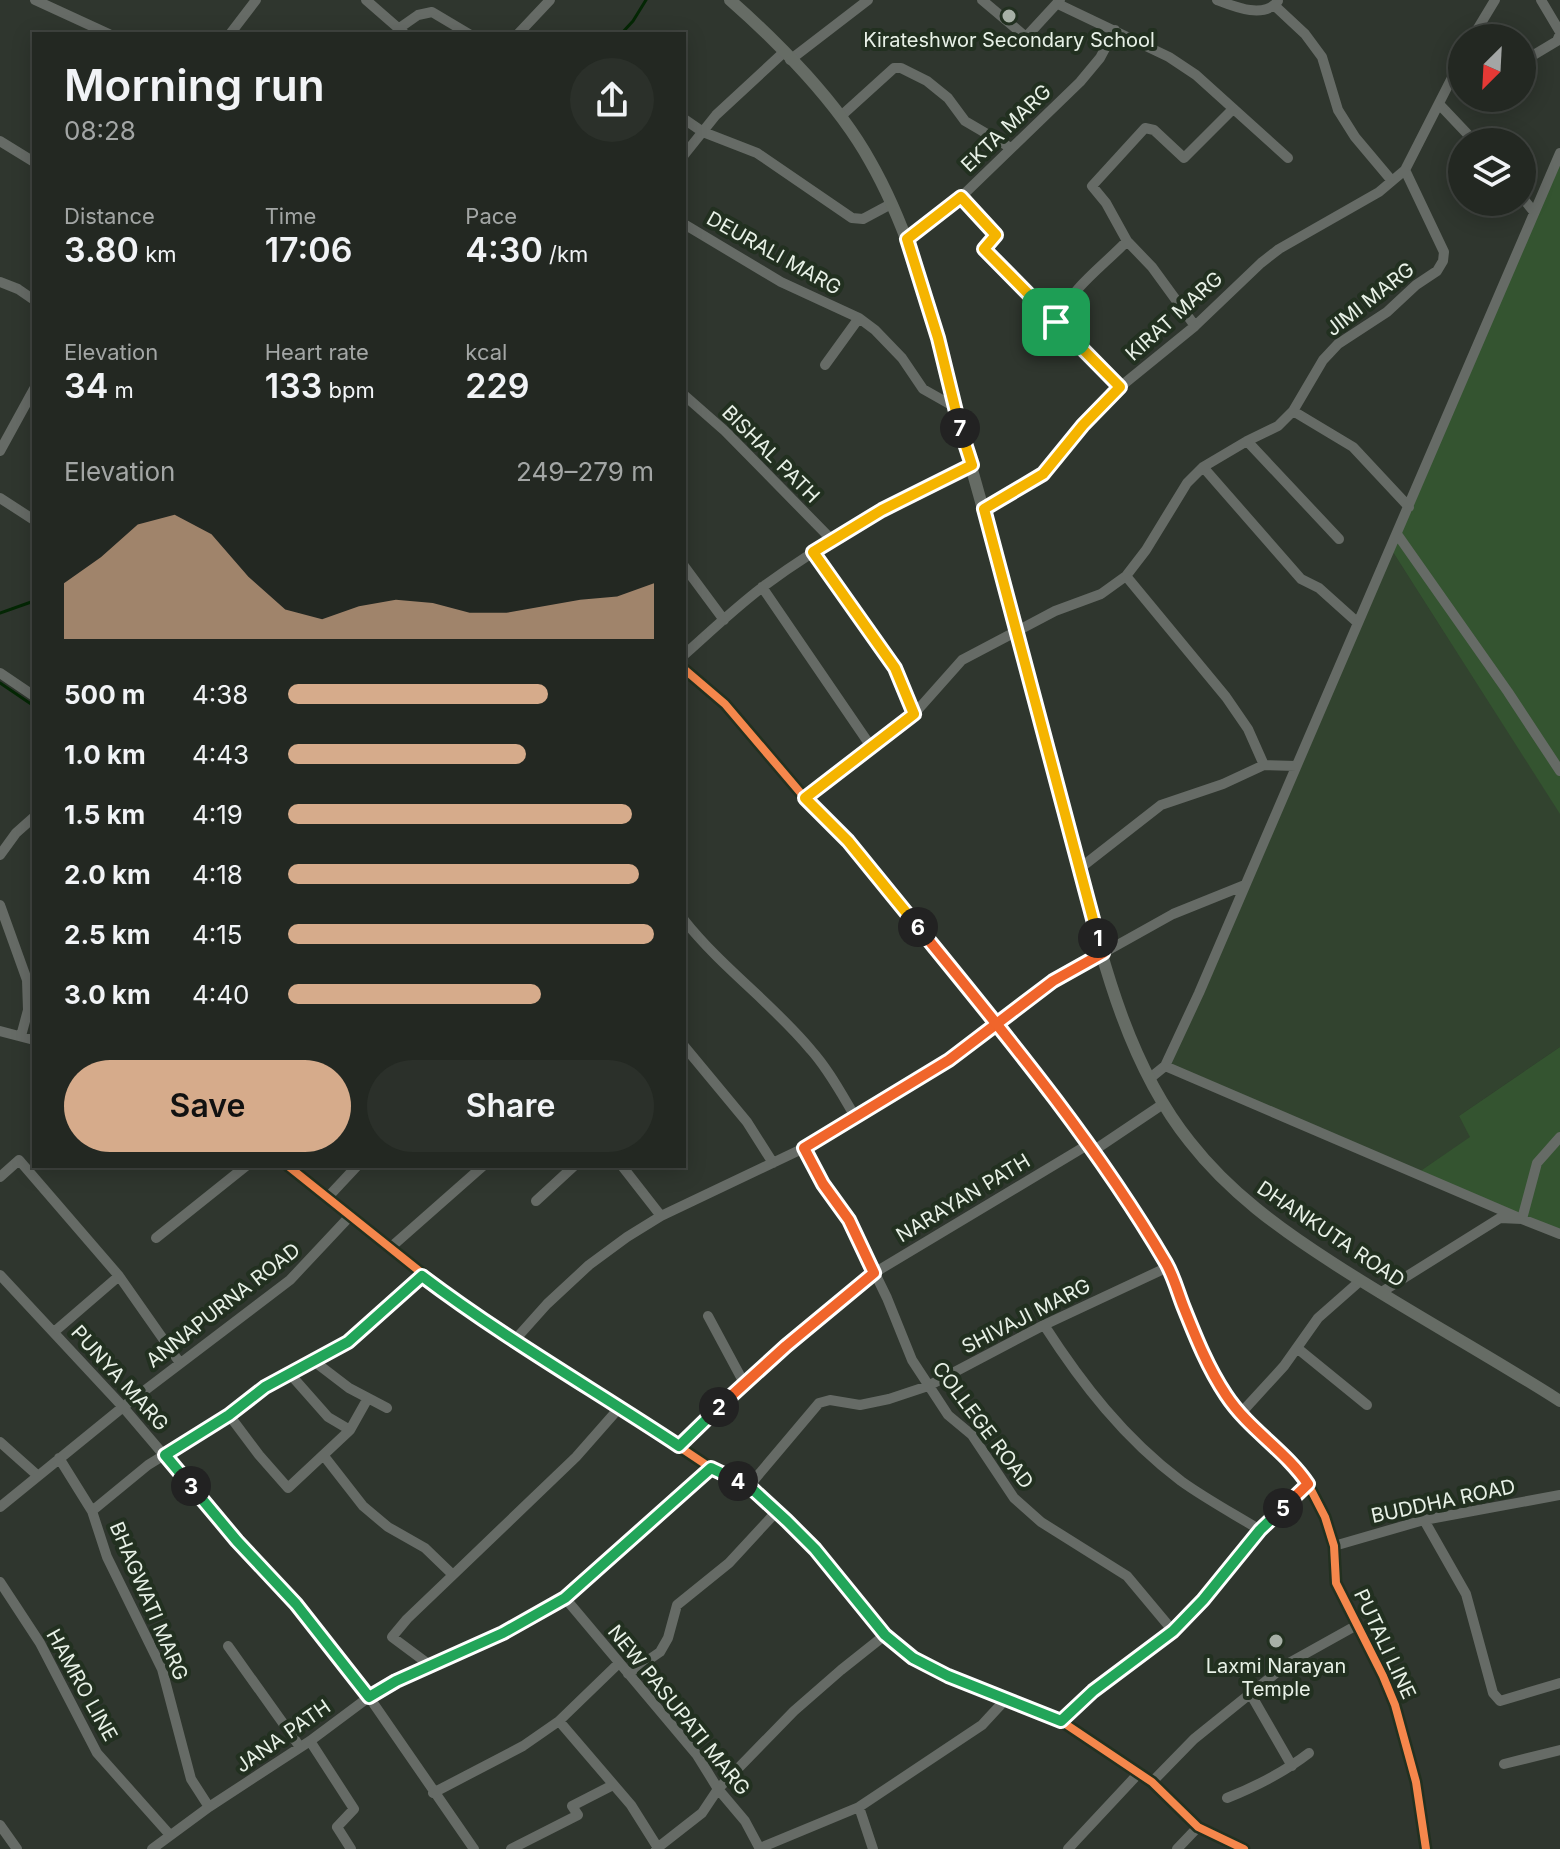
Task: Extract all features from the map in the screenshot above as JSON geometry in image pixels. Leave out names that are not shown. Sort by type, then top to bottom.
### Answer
[{"type":"main road","name":"DHANKUTA ROAD","points":[[730,0],[753,20],[841,116],[870,160],[907,239],[938,338],[953,406],[972,465],[1103,953],[1128,1028],[1163,1104],[1190,1143],[1226,1184],[1270,1220],[1360,1281],[1560,1401]]},
{"type":"street","points":[[35,0],[105,32]]},
{"type":"street","points":[[232,32],[256,0]]},
{"type":"street","points":[[520,32],[550,0]]},
{"type":"street","points":[[686,153],[716,115],[787,57],[868,0]]},
{"type":"street","points":[[982,0],[1026,37],[1059,2],[1169,57],[1196,75],[1288,158]]},
{"type":"street","points":[[1217,0],[1252,11],[1277,3],[1322,57],[1338,110],[1355,137],[1392,181]]},
{"type":"street","points":[[1480,24],[1495,0]]},
{"type":"street","points":[[1536,54],[1557,41],[1560,33],[1541,0]]},
{"type":"street","points":[[369,1],[402,32],[418,15],[432,12],[466,32]]},
{"type":"street","name":"EKTA MARG","points":[[907,239],[961,197],[1080,82],[1100,58],[1115,30]]},
{"type":"street","points":[[841,116],[894,68],[901,68],[927,81],[948,98],[965,121],[1011,148]]},
{"type":"street","points":[[1405,170],[1448,86]]},
{"type":"street","points":[[1439,104],[1462,128]]},
{"type":"street","points":[[1195,326],[1152,267],[1127,241],[1106,203],[1093,189],[1095,182],[1145,128],[1154,130],[1184,158],[1233,109]]},
{"type":"street","points":[[686,120],[703,132],[757,153],[852,218],[863,219],[891,204]]},
{"type":"street","points":[[0,141],[32,161]]},
{"type":"street","points":[[1536,207],[1560,153]]},
{"type":"street","name":"KIRAT MARG","points":[[984,509],[1043,474],[1083,425],[1120,387],[1195,326],[1279,249],[1379,192],[1405,170]]},
{"type":"street","name":"JIMI MARG","points":[[805,798],[914,714],[962,660],[1055,611],[1101,594],[1126,576],[1146,550],[1187,483],[1203,467],[1278,426],[1293,411],[1323,360],[1338,344],[1387,312],[1416,285],[1437,271],[1444,252],[1439,236],[1405,170]]},
{"type":"street","points":[[961,197],[996,235],[984,249],[1120,387]]},
{"type":"street","points":[[1149,1079],[1165,1066],[1532,216]]},
{"type":"street","name":"DEURALI MARG","points":[[686,225],[781,282],[859,318],[902,358],[923,389],[953,406]]},
{"type":"street","points":[[1056,322],[1063,306],[1077,289],[1127,241]]},
{"type":"street","points":[[0,282],[32,299]]},
{"type":"street","points":[[825,365],[859,318]]},
{"type":"street","points":[[0,451],[32,393]]},
{"type":"street","name":"BISHAL PATH","points":[[686,397],[725,431],[832,540]]},
{"type":"street","points":[[1293,411],[1353,447],[1409,507]]},
{"type":"street","points":[[1247,441],[1339,539]]},
{"type":"street","points":[[686,653],[762,587],[813,552],[882,510],[972,465]]},
{"type":"street","points":[[1203,467],[1301,579],[1319,588],[1358,623]]},
{"type":"street","points":[[0,498],[32,519]]},
{"type":"street","points":[[1397,534],[1560,771]]},
{"type":"street","points":[[813,552],[895,668],[914,714]]},
{"type":"street","points":[[686,569],[724,620]]},
{"type":"street","points":[[1126,576],[1226,697],[1248,729],[1264,765]]},
{"type":"street","points":[[762,587],[872,748]]},
{"type":"street","name":"PUTALI LINE","points":[[686,671],[725,704],[805,798],[848,841],[996,1024],[1091,1148],[1168,1267],[1199,1346],[1227,1396],[1256,1432],[1295,1464],[1308,1484],[1325,1517],[1334,1546],[1336,1583],[1383,1676],[1407,1741],[1426,1849]]},
{"type":"street","points":[[0,673],[32,695]]},
{"type":"street","points":[[1079,869],[1161,805],[1223,784],[1264,765],[1296,766]]},
{"type":"street","points":[[0,855],[16,833],[32,819]]},
{"type":"street","points":[[513,1342],[547,1304],[589,1265],[627,1237],[661,1216],[804,1148],[856,1118],[949,1060],[1053,981],[1173,914],[1245,885]]},
{"type":"street","points":[[0,905],[27,980],[28,1010],[21,1036]]},
{"type":"street","points":[[686,922],[714,955],[812,1050],[856,1118]]},
{"type":"street","points":[[27,980],[32,970]]},
{"type":"street","points":[[0,1031],[32,1039]]},
{"type":"street","points":[[686,1048],[747,1122],[773,1163]]},
{"type":"street","points":[[686,1065],[695,1058]]},
{"type":"street","points":[[1165,1066],[1560,1234]]},
{"type":"street","name":"NARAYAN PATH","points":[[679,1446],[744,1383],[874,1273],[1163,1104]]},
{"type":"street","points":[[1522,1219],[1537,1163],[1560,1137]]},
{"type":"street","name":"COLLEGE ROAD","points":[[804,1148],[823,1184],[849,1220],[912,1360],[948,1415],[972,1435],[1014,1498],[1041,1522],[1127,1576],[1173,1631]]},
{"type":"street","points":[[0,1177],[19,1160],[119,1276],[180,1363]]},
{"type":"street","points":[[156,1238],[244,1168]]},
{"type":"street","points":[[291,1168],[422,1276],[513,1342],[620,1407],[711,1468],[749,1486],[815,1549],[885,1635],[913,1658],[948,1676],[1061,1721],[1137,1775],[1152,1782],[1198,1827],[1236,1848]]},
{"type":"street","points":[[328,1197],[355,1168]]},
{"type":"street","points":[[390,1248],[481,1168]]},
{"type":"street","points":[[536,1201],[572,1168]]},
{"type":"street","points":[[624,1168],[661,1216]]},
{"type":"street","name":"ANNAPURNA ROAD","points":[[0,1507],[123,1407],[290,1280],[351,1215]]},
{"type":"street","points":[[1380,1293],[1500,1218],[1522,1219]]},
{"type":"street","name":"SHIVAJI MARG","points":[[749,1486],[819,1403],[830,1400],[860,1405],[928,1386],[1044,1325],[1168,1267]]},
{"type":"street","name":"PUNYA MARG","points":[[0,1275],[123,1407],[237,1541],[296,1604],[369,1697],[474,1849]]},
{"type":"street","points":[[54,1332],[119,1276]]},
{"type":"street","points":[[92,1511],[148,1465],[229,1415],[265,1387],[348,1342],[422,1276]]},
{"type":"street","points":[[1241,1413],[1297,1348],[1318,1318],[1360,1281]]},
{"type":"street","points":[[708,1316],[744,1383]]},
{"type":"street","points":[[1044,1325],[1077,1376],[1114,1420],[1181,1480],[1260,1530]]},
{"type":"street","points":[[1297,1348],[1367,1405]]},
{"type":"street","points":[[315,1362],[349,1388],[387,1408]]},
{"type":"street","points":[[290,1374],[328,1417],[350,1430]]},
{"type":"street","points":[[229,1415],[288,1488],[350,1430],[368,1398]]},
{"type":"street","points":[[431,1666],[392,1637],[576,1457],[620,1407]]},
{"type":"street","points":[[0,1442],[37,1475]]},
{"type":"street","points":[[324,1456],[363,1506],[388,1527],[425,1548],[453,1575]]},
{"type":"street","name":"BHAGWATI MARG","points":[[59,1458],[92,1511],[107,1557],[162,1669],[191,1779],[209,1807]]},
{"type":"street","name":"JANA PATH","points":[[152,1849],[369,1697],[396,1681],[503,1633],[565,1598],[711,1468]]},
{"type":"street","points":[[1061,1721],[1093,1691],[1173,1631],[1203,1600],[1260,1530],[1308,1484]]},
{"type":"street","name":"BUDDHA ROAD","points":[[1334,1546],[1424,1520],[1560,1495]]},
{"type":"street","points":[[628,1674],[660,1652],[668,1638],[677,1605],[729,1563],[777,1511]]},
{"type":"street","points":[[1424,1520],[1466,1594],[1493,1693],[1500,1701],[1560,1683]]},
{"type":"street","name":"HAMRO LINE","points":[[0,1582],[40,1643],[97,1753],[170,1835]]},
{"type":"street","name":"NEW PASUPATI MARG","points":[[565,1598],[697,1755],[718,1789],[745,1821],[760,1848]]},
{"type":"street","points":[[1152,1782],[1194,1739],[1287,1664],[1357,1625]]},
{"type":"street","points":[[559,1721],[631,1805],[657,1848],[696,1819],[718,1789],[794,1711],[885,1635]]},
{"type":"street","points":[[228,1646],[300,1747]]},
{"type":"street","points":[[433,1793],[523,1746],[559,1721],[619,1663]]},
{"type":"street","points":[[1250,1693],[1292,1766]]},
{"type":"street","points":[[760,1848],[859,1807],[982,1725],[1006,1699]]},
{"type":"street","points":[[310,1741],[354,1809],[337,1827],[351,1849]]},
{"type":"street","points":[[1504,1764],[1560,1750]]},
{"type":"street","points":[[1227,1798],[1261,1784],[1309,1753]]},
{"type":"street","points":[[1068,1849],[1137,1775]]},
{"type":"street","points":[[511,1849],[578,1815],[572,1806],[613,1785]]},
{"type":"street","points":[[859,1807],[873,1849]]},
{"type":"street","points":[[0,1825],[17,1849]]},
{"type":"street","points":[[1177,1849],[1198,1827]]},
{"type":"shaded area","points":[[1391,549],[1560,813],[1560,1047],[1459,1116],[1471,1137],[1416,1174],[1165,1066]]},
{"type":"green space","points":[[1560,153],[1560,814],[1391,549],[1533,216],[1536,216],[1536,209]]},
{"type":"green space","points":[[1560,1047],[1560,1234],[1416,1174],[1470,1137],[1459,1116]]},
{"type":"waterway","points":[[623,32],[646,0]]},
{"type":"waterway","points":[[0,613],[32,602]]},
{"type":"waterway","points":[[0,683],[32,705]]},
{"type":"cycle path","points":[[686,671],[725,704],[805,798],[848,841],[1045,1084],[1089,1144],[1168,1267],[1199,1346],[1227,1396],[1256,1432],[1295,1464],[1308,1484],[1325,1517],[1334,1546],[1336,1583],[1395,1705],[1416,1782],[1426,1849]]},
{"type":"cycle path","points":[[290,1168],[473,1314],[513,1342],[576,1378],[711,1468],[749,1486],[815,1549],[885,1635],[913,1658],[948,1676],[1061,1721],[1152,1782],[1198,1827],[1244,1849]]},
{"type":"place","name":"Kirateshwor Secondary School","points":[[1009,16]]},
{"type":"place","name":"Laxmi Narayan Temple","points":[[1276,1641]]},
{"type":"route","points":[[1056,322],[984,249],[996,235],[961,197],[907,239],[938,338],[953,406],[972,465],[882,510],[813,552],[895,668],[914,714],[805,798],[848,841],[996,1024],[1045,1084],[1089,1144],[1168,1267],[1199,1346],[1227,1396],[1256,1432],[1295,1464],[1308,1484],[1260,1530],[1203,1600],[1173,1631],[1093,1691],[1061,1721],[948,1676],[913,1658],[885,1635],[815,1549],[777,1511],[749,1486],[711,1468],[565,1598],[503,1633],[396,1681],[369,1697],[296,1604],[237,1541],[165,1455],[229,1415],[265,1387],[348,1342],[422,1276],[513,1342],[576,1378],[679,1446],[744,1383],[874,1273],[849,1220],[823,1184],[804,1148],[949,1060],[996,1024],[1016,1008],[1053,981],[1103,953],[984,509],[1043,474],[1083,425],[1120,387],[1056,322]]}]
